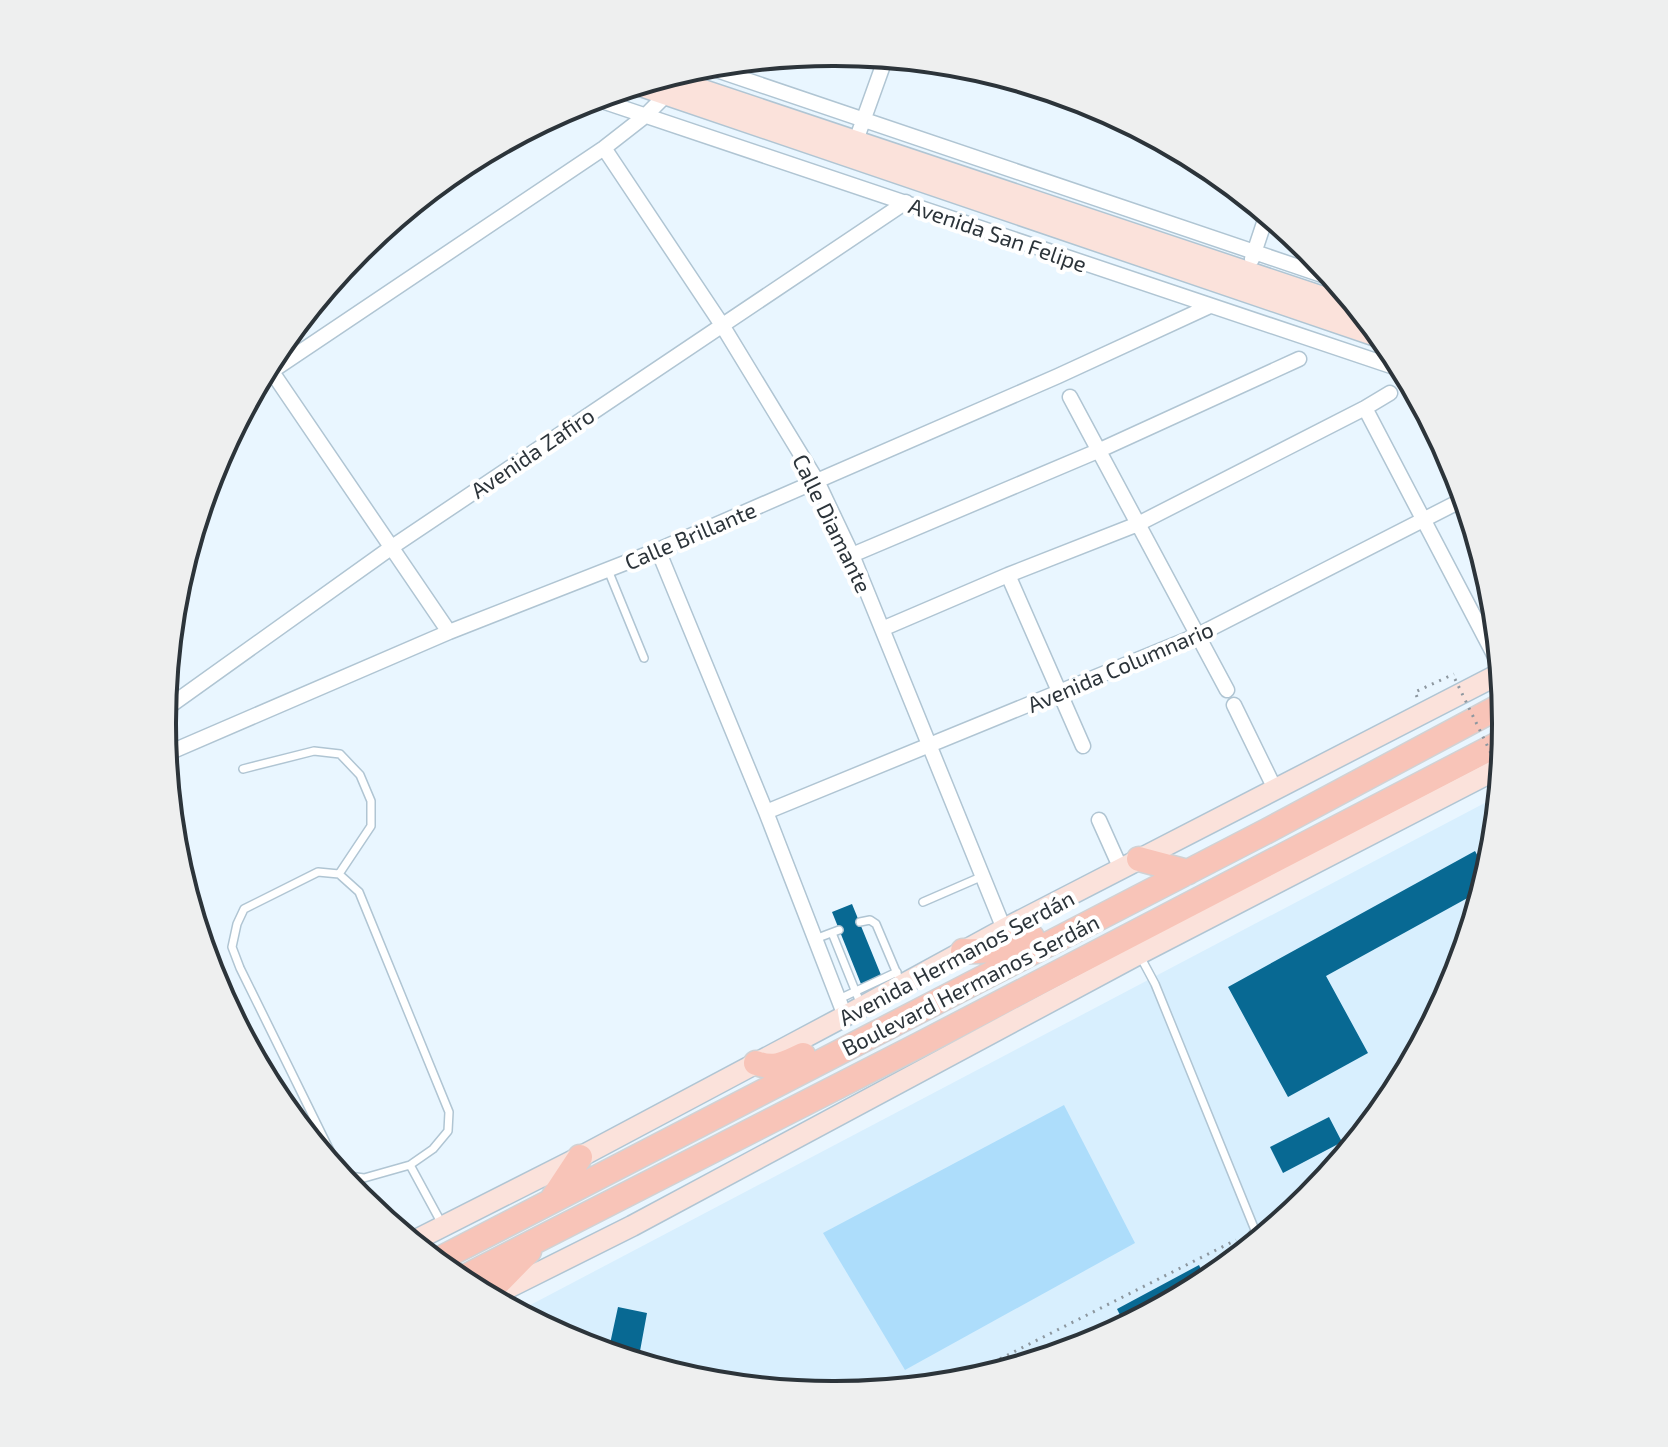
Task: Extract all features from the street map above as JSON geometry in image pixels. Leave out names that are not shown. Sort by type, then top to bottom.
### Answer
[{"type":"main road","name":"Avenida San Felipe","points":[[675,86],[1244,282],[1360,329]]},
{"type":"main road","name":"Avenida San Felipe","points":[[1244,282],[1340,305]]},
{"type":"main road","name":"Avenida Hermanos Serdán","points":[[423,1236],[756,1063],[851,1003],[963,951],[1490,679]]},
{"type":"main road","name":"Boulevard Hermanos Serdán","points":[[448,1255],[1188,872],[1491,711]]},
{"type":"main road","name":"Boulevard Hermanos Serdán","points":[[473,1273],[1491,748]]},
{"type":"main road","points":[[500,1290],[632,1226],[1139,954],[1489,773]]},
{"type":"main road","points":[[1130,864],[1188,872]]},
{"type":"main road","points":[[963,951],[1000,950],[1048,932],[1069,933]]},
{"type":"main road","points":[[756,1063],[768,1067],[779,1066],[843,1036],[856,1034],[868,1037]]},
{"type":"main road","points":[[551,1201],[580,1157]]},
{"type":"main road","points":[[496,1287],[541,1238]]},
{"type":"street","points":[[853,149],[882,68]]},
{"type":"street","points":[[731,75],[1254,252],[1305,266]]},
{"type":"street","points":[[286,359],[604,148],[645,116],[667,87]]},
{"type":"street","name":"Avenida San Felipe","points":[[613,105],[1384,364]]},
{"type":"street","name":"Calle Diamante","points":[[604,148],[722,325],[817,481],[852,555],[1004,929]]},
{"type":"street","name":"Avenida Zafiro","points":[[177,695],[906,202]]},
{"type":"street","points":[[1244,282],[1263,225]]},
{"type":"street","name":"Calle Brillante","points":[[177,749],[449,632],[658,550],[1058,376],[1210,306]]},
{"type":"street","points":[[852,555],[1100,450],[1299,359]]},
{"type":"street","points":[[273,381],[449,632]]},
{"type":"street","points":[[882,629],[1138,524],[1390,393]]},
{"type":"street","points":[[1070,397],[1227,690]]},
{"type":"street","points":[[1365,408],[1486,639]]},
{"type":"street","name":"Avenida Columnario","points":[[766,812],[1198,635],[1454,504]]},
{"type":"street","points":[[658,550],[815,939],[851,1003]]},
{"type":"street","points":[[1008,575],[1083,746]]},
{"type":"street","points":[[1234,705],[1275,789]]},
{"type":"street","points":[[1099,820],[1130,864]]},
{"type":"lane","points":[[608,570],[644,658]]},
{"type":"lane","points":[[243,769],[314,751],[340,754],[360,775],[371,801],[371,826],[339,874]]},
{"type":"lane","points":[[323,1137],[232,947],[244,909],[318,872],[339,874],[359,892],[449,1112],[448,1131],[433,1149],[410,1165],[359,1177]]},
{"type":"lane","points":[[923,902],[983,876]]},
{"type":"lane","points":[[860,922],[874,921],[899,979]]},
{"type":"lane","points":[[815,939],[836,932],[851,1003]]},
{"type":"lane","points":[[1139,954],[1155,984],[1254,1229]]},
{"type":"lane","points":[[410,1165],[443,1226]]},
{"type":"path","points":[[1455,679],[1491,753]]},
{"type":"path","points":[[996,1361],[1249,1233]]},
{"type":"shaded area","points":[[1487,802],[1479,852],[1457,935],[1424,1014],[1381,1089],[1328,1157],[1268,1218],[1199,1270],[1125,1313],[1086,1331],[1004,1359],[920,1375],[834,1381],[748,1375],[664,1359],[582,1331],[529,1306]]},
{"type":"shaded area","points":[[1064,1105],[1135,1243],[905,1370],[823,1233]]},
{"type":"building","points":[[1475,851],[1478,856],[1468,898],[1326,976],[1368,1053],[1288,1097],[1228,987]]},
{"type":"building","points":[[852,904],[881,975],[861,984],[832,912]]},
{"type":"building","points":[[1329,1117],[1342,1141],[1283,1173],[1270,1147]]},
{"type":"building","points":[[1199,1265],[1201,1269],[1163,1293],[1120,1315],[1117,1309]]},
{"type":"building","points":[[618,1307],[647,1313],[640,1351],[611,1341]]}]
